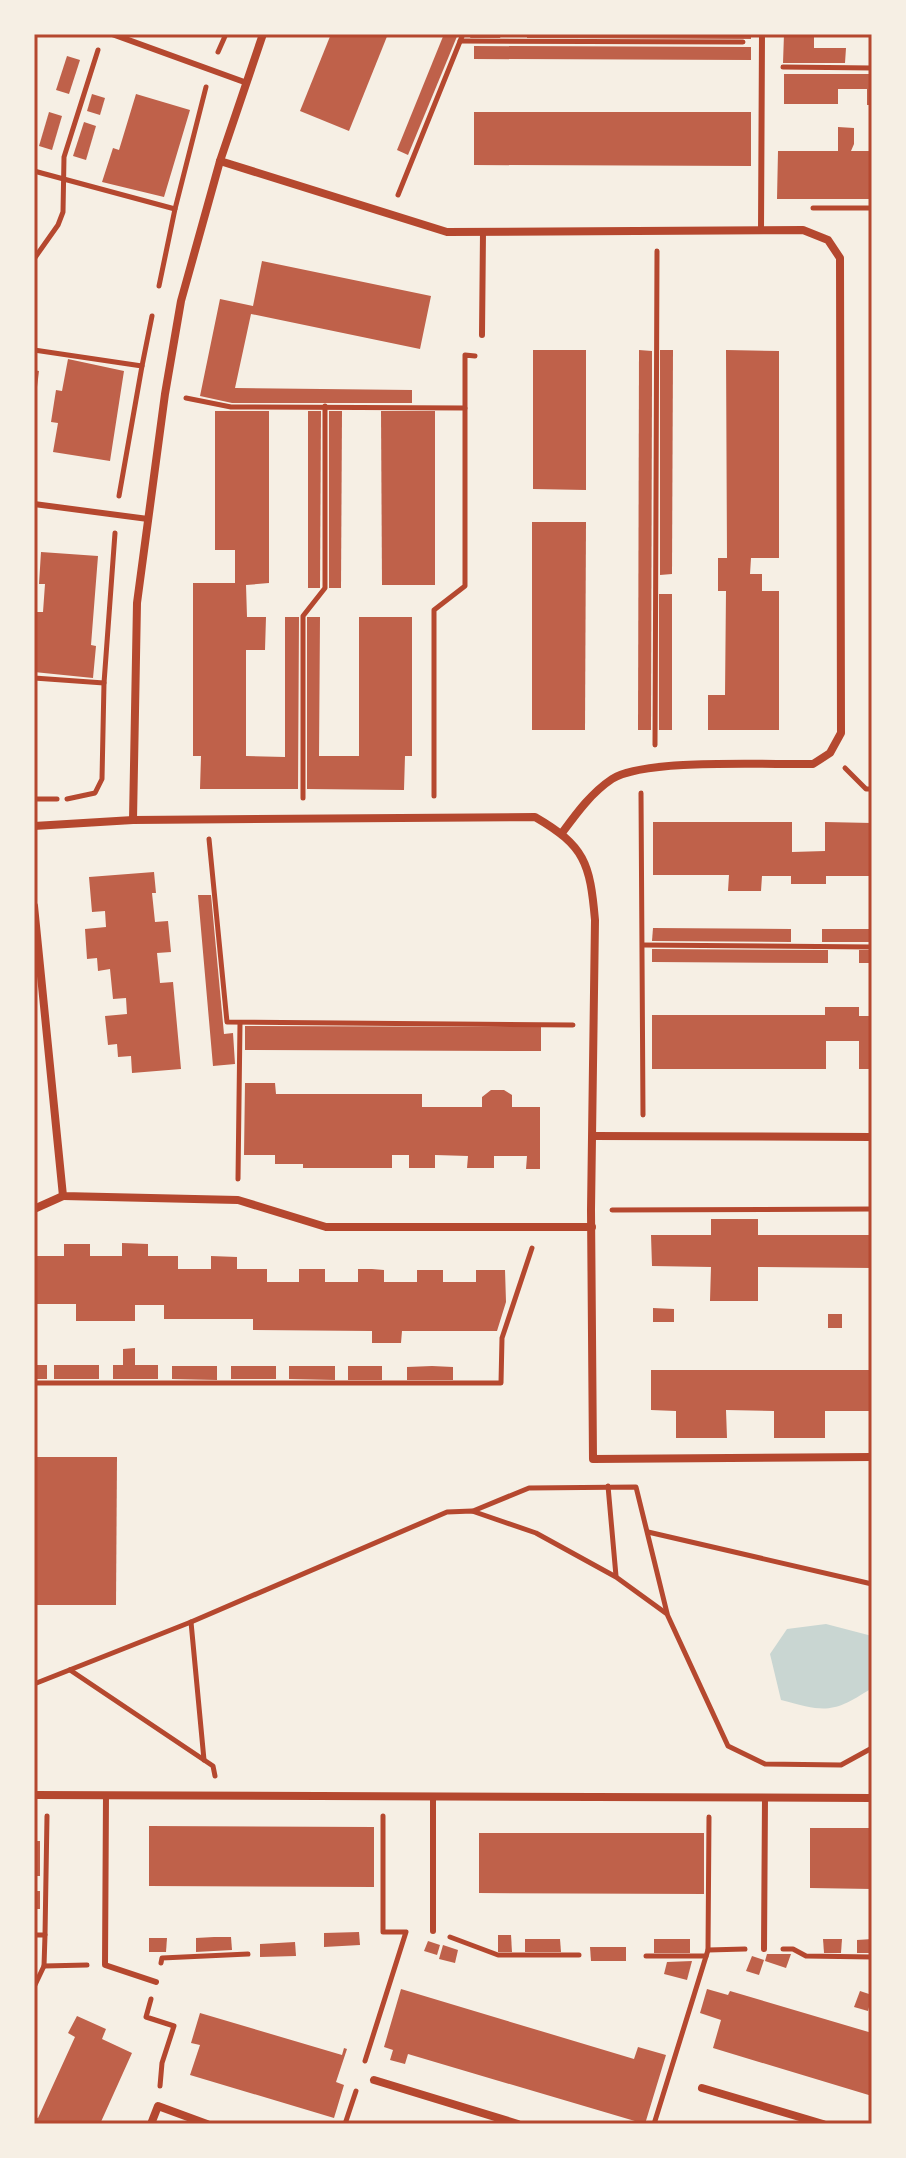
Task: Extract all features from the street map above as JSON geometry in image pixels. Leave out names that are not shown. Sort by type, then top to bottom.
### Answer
[{"type":"street","points":[[133,820],[137,603],[165,394],[181,301],[220,161],[263,34]]},
{"type":"street","points":[[220,161],[447,232],[803,230],[828,240],[840,258],[841,733],[830,753],[813,764],[655,766],[614,778],[582,806],[562,833]]},
{"type":"street","points":[[34,826],[133,820],[535,817],[562,833],[585,860],[590,873],[595,920],[591,1210],[593,1459],[872,1457]]},
{"type":"street","points":[[34,906],[63,1196]]},
{"type":"street","points":[[593,1136],[872,1137]]},
{"type":"street","points":[[34,1209],[63,1196],[238,1200],[326,1227],[592,1227]]},
{"type":"street","points":[[34,1795],[872,1798]]},
{"type":"street","points":[[374,2080],[518,2124]]},
{"type":"street","points":[[702,2088],[823,2124]]},
{"type":"street","points":[[151,2124],[158,2106],[207,2124]]},
{"type":"lane","points":[[112,34],[247,83]]},
{"type":"lane","points":[[761,230],[762,38]]},
{"type":"lane","points":[[482,335],[483,232]]},
{"type":"lane","points":[[34,504],[148,519]]},
{"type":"lane","points":[[106,1795],[105,1965],[156,1982]]},
{"type":"lane","points":[[433,1796],[433,1931]]},
{"type":"lane","points":[[764,1949],[765,1797]]},
{"type":"path","points":[[157,294],[175,209],[211,70],[226,34]]},
{"type":"path","points":[[390,214],[463,34]]},
{"type":"path","points":[[460,41],[762,38]]},
{"type":"path","points":[[34,259],[58,225],[63,212],[64,157],[98,48]]},
{"type":"path","points":[[762,67],[872,68]]},
{"type":"path","points":[[34,171],[175,209]]},
{"type":"path","points":[[655,766],[657,231]]},
{"type":"path","points":[[34,799],[65,799],[95,793],[102,779],[104,683],[116,515],[154,309]]},
{"type":"path","points":[[434,818],[434,610],[465,586],[465,355],[482,356],[482,335]]},
{"type":"path","points":[[34,350],[142,366]]},
{"type":"path","points":[[165,394],[231,407],[465,408]]},
{"type":"path","points":[[303,819],[303,616],[325,588],[325,406]]},
{"type":"path","points":[[34,678],[104,683]]},
{"type":"path","points":[[830,753],[866,789],[872,789]]},
{"type":"path","points":[[641,770],[642,1136]]},
{"type":"path","points":[[207,820],[227,1022],[594,1025]]},
{"type":"path","points":[[643,945],[872,947]]},
{"type":"path","points":[[238,1200],[240,1023]]},
{"type":"path","points":[[591,1210],[872,1209]]},
{"type":"path","points":[[34,1383],[501,1383],[502,1338],[534,1242],[533,1227]]},
{"type":"path","points":[[593,1459],[608,1487],[616,1577]]},
{"type":"path","points":[[34,1684],[191,1622],[447,1512],[472,1511],[529,1488],[636,1487],[667,1614],[728,1746],[765,1764],[841,1765],[872,1748]]},
{"type":"path","points":[[472,1511],[536,1533],[616,1577],[667,1614]]},
{"type":"path","points":[[648,1532],[872,1584]]},
{"type":"path","points":[[191,1622],[204,1761]]},
{"type":"path","points":[[69,1670],[213,1766],[218,1796]]},
{"type":"path","points":[[34,1987],[44,1966],[48,1795]]},
{"type":"path","points":[[387,1796],[383,1812],[383,1932],[433,1931],[498,1955],[579,1955]]},
{"type":"path","points":[[654,2124],[707,1953],[709,1797]]},
{"type":"path","points":[[345,2124],[406,1932]]},
{"type":"path","points":[[34,1935],[45,1935]]},
{"type":"path","points":[[646,1956],[793,1949],[806,1956],[872,1957]]},
{"type":"path","points":[[158,2106],[162,2063],[174,2026],[146,2017],[162,1958],[248,1954]]},
{"type":"path","points":[[44,1966],[105,1965]]},
{"type":"path","points":[[361,2075],[374,2080]]},
{"type":"shaded area","points":[[826,1624],[872,1636],[872,1688],[847,1703],[828,1708],[781,1700],[770,1654],[787,1629]]},
{"type":"building","points":[[331,34],[388,34],[349,131],[300,111]]},
{"type":"building","points":[[444,34],[458,34],[408,155],[397,150]]},
{"type":"building","points":[[472,34],[502,34],[500,38],[470,38]]},
{"type":"building","points":[[527,34],[751,34],[751,39],[527,38]]},
{"type":"building","points":[[784,34],[814,34],[814,48],[846,48],[845,63],[783,63]]},
{"type":"building","points":[[474,46],[751,47],[751,60],[474,59]]},
{"type":"building","points":[[67,56],[80,60],[69,94],[56,90]]},
{"type":"building","points":[[784,74],[872,74],[872,105],[867,105],[867,89],[838,89],[838,104],[784,104]]},
{"type":"building","points":[[92,94],[105,98],[100,115],[87,111]]},
{"type":"building","points":[[136,94],[190,110],[164,197],[102,182],[113,148],[119,150]]},
{"type":"building","points":[[49,112],[62,116],[52,150],[39,146]]},
{"type":"building","points":[[474,112],[751,112],[751,166],[474,165]]},
{"type":"building","points":[[84,122],[96,126],[86,160],[73,156]]},
{"type":"building","points":[[838,127],[854,128],[851,151],[872,151],[872,199],[777,199],[778,151],[838,151]]},
{"type":"building","points":[[262,261],[431,296],[420,349],[251,314],[235,388],[412,390],[412,403],[232,403],[200,396],[220,299],[253,306]]},
{"type":"building","points":[[533,350],[586,350],[586,490],[533,489]]},
{"type":"building","points":[[639,350],[652,351],[651,730],[638,730]]},
{"type":"building","points":[[660,350],[673,350],[672,574],[660,575]]},
{"type":"building","points":[[726,350],[779,351],[779,558],[751,558],[750,574],[762,574],[762,591],[779,591],[779,730],[708,730],[708,695],[725,695],[726,591],[718,591],[718,558],[727,558]]},
{"type":"building","points":[[68,359],[124,371],[110,461],[53,452],[58,423],[51,422],[56,390],[62,391]]},
{"type":"building","points":[[34,370],[39,371],[36,395],[34,395]]},
{"type":"building","points":[[215,411],[269,411],[269,583],[246,585],[247,617],[266,617],[265,650],[246,650],[246,756],[285,757],[285,617],[299,617],[298,789],[200,789],[201,756],[193,756],[193,583],[235,583],[235,550],[215,550]]},
{"type":"building","points":[[308,411],[321,411],[320,588],[308,588]]},
{"type":"building","points":[[329,411],[342,411],[341,588],[329,588]]},
{"type":"building","points":[[381,411],[435,411],[435,585],[382,585]]},
{"type":"building","points":[[532,522],[586,522],[585,730],[532,730]]},
{"type":"building","points":[[41,552],[98,556],[91,645],[96,646],[93,678],[34,672],[34,612],[43,612],[45,584],[39,584]]},
{"type":"building","points":[[659,594],[672,594],[672,730],[659,730]]},
{"type":"building","points":[[307,617],[320,617],[319,756],[359,756],[359,617],[412,617],[412,756],[405,756],[404,790],[307,789]]},
{"type":"building","points":[[653,822],[792,822],[792,852],[825,851],[825,822],[872,823],[872,876],[826,876],[826,884],[791,884],[791,876],[762,876],[761,891],[728,891],[729,875],[653,875]]},
{"type":"building","points":[[154,872],[156,893],[152,893],[155,922],[168,921],[171,952],[157,953],[160,983],[173,982],[181,1069],[132,1073],[131,1056],[118,1057],[117,1044],[108,1045],[105,1016],[127,1014],[126,998],[113,999],[110,969],[98,971],[97,958],[87,959],[85,929],[106,927],[105,911],[92,912],[89,877]]},
{"type":"building","points":[[198,895],[211,895],[224,1034],[233,1033],[235,1064],[213,1066]]},
{"type":"building","points":[[653,928],[791,929],[791,942],[652,941]]},
{"type":"building","points":[[822,929],[872,929],[872,942],[822,942]]},
{"type":"building","points":[[652,949],[828,950],[828,963],[652,962]]},
{"type":"building","points":[[859,950],[872,950],[872,963],[859,963]]},
{"type":"building","points":[[825,1007],[859,1007],[859,1016],[872,1016],[872,1069],[859,1069],[859,1041],[826,1041],[826,1069],[652,1069],[652,1015],[825,1015]]},
{"type":"building","points":[[245,1026],[541,1027],[541,1051],[245,1050]]},
{"type":"building","points":[[245,1083],[275,1083],[276,1094],[422,1094],[422,1107],[482,1107],[482,1097],[491,1090],[504,1090],[512,1095],[512,1107],[540,1107],[540,1169],[526,1169],[527,1156],[494,1156],[494,1168],[467,1168],[468,1156],[435,1155],[435,1168],[409,1168],[409,1155],[392,1155],[392,1168],[303,1168],[303,1164],[275,1164],[275,1155],[244,1155]]},
{"type":"building","points":[[711,1219],[758,1219],[758,1235],[872,1235],[872,1268],[758,1267],[758,1301],[710,1301],[711,1267],[652,1266],[651,1235],[711,1235]]},
{"type":"building","points":[[122,1243],[148,1244],[148,1256],[178,1256],[178,1269],[211,1269],[211,1256],[237,1257],[237,1269],[267,1269],[267,1282],[299,1282],[299,1269],[325,1269],[325,1282],[358,1282],[358,1269],[384,1270],[384,1282],[417,1282],[417,1270],[443,1270],[443,1282],[476,1282],[476,1270],[505,1270],[506,1302],[497,1331],[402,1331],[401,1343],[372,1343],[372,1331],[253,1330],[253,1319],[164,1319],[164,1305],[135,1305],[135,1321],[76,1321],[76,1304],[34,1304],[34,1256],[64,1256],[64,1244],[90,1244],[90,1256],[122,1256]]},
{"type":"building","points":[[653,1308],[674,1309],[674,1322],[653,1322]]},
{"type":"building","points":[[828,1314],[842,1314],[842,1328],[828,1328]]},
{"type":"building","points":[[135,1348],[135,1365],[158,1365],[158,1379],[113,1379],[113,1365],[123,1365],[123,1349]]},
{"type":"building","points":[[34,1365],[47,1365],[47,1379],[34,1379]]},
{"type":"building","points":[[54,1365],[99,1365],[99,1379],[54,1379]]},
{"type":"building","points":[[172,1366],[217,1366],[217,1380],[172,1379]]},
{"type":"building","points":[[231,1366],[276,1366],[276,1379],[231,1379]]},
{"type":"building","points":[[289,1366],[335,1366],[335,1380],[289,1379]]},
{"type":"building","points":[[348,1366],[382,1366],[382,1380],[348,1380]]},
{"type":"building","points":[[407,1367],[453,1367],[453,1380],[407,1380]]},
{"type":"building","points":[[651,1370],[872,1370],[872,1411],[825,1411],[825,1438],[774,1438],[774,1411],[726,1410],[727,1438],[676,1438],[676,1411],[651,1410]]},
{"type":"building","points":[[34,1457],[117,1457],[116,1605],[34,1605]]},
{"type":"building","points":[[149,1826],[374,1827],[374,1887],[149,1886]]},
{"type":"building","points":[[810,1828],[872,1828],[872,1889],[810,1888]]},
{"type":"building","points":[[479,1833],[704,1833],[704,1894],[479,1893]]},
{"type":"building","points":[[34,1841],[40,1841],[40,1876],[34,1876]]},
{"type":"building","points":[[34,1891],[40,1891],[40,1909],[34,1909]]},
{"type":"building","points":[[359,1932],[360,1945],[324,1947],[324,1933]]},
{"type":"building","points":[[498,1935],[511,1935],[512,1952],[498,1952]]},
{"type":"building","points":[[231,1937],[232,1950],[196,1952],[196,1938]]},
{"type":"building","points":[[149,1938],[167,1938],[166,1952],[149,1952]]},
{"type":"building","points":[[525,1939],[560,1939],[561,1952],[525,1952]]},
{"type":"building","points":[[654,1939],[690,1939],[690,1953],[654,1953]]},
{"type":"building","points":[[823,1939],[842,1939],[841,1953],[824,1953]]},
{"type":"building","points":[[872,1939],[872,1953],[857,1953],[857,1940]]},
{"type":"building","points":[[428,1941],[440,1945],[437,1955],[424,1951]]},
{"type":"building","points":[[295,1942],[296,1956],[260,1957],[260,1944]]},
{"type":"building","points":[[443,1945],[458,1950],[455,1963],[439,1959]]},
{"type":"building","points":[[590,1947],[626,1947],[626,1961],[591,1961]]},
{"type":"building","points":[[767,1954],[791,1954],[786,1968],[765,1961]]},
{"type":"building","points":[[752,1956],[764,1960],[759,1975],[746,1971]]},
{"type":"building","points":[[692,1961],[687,1980],[664,1974],[667,1962]]},
{"type":"building","points":[[401,1989],[634,2059],[638,2047],[666,2055],[645,2124],[408,2054],[405,2064],[390,2060],[393,2050],[384,2047]]},
{"type":"building","points":[[707,1989],[728,1995],[730,1991],[872,2033],[872,2096],[713,2048],[721,2020],[700,2013]]},
{"type":"building","points":[[860,1991],[872,1995],[868,2011],[854,2007]]},
{"type":"building","points":[[200,2013],[342,2055],[344,2048],[347,2049],[336,2082],[344,2085],[334,2118],[190,2075],[200,2045],[191,2043]]},
{"type":"building","points":[[77,2016],[106,2029],[102,2039],[132,2053],[100,2124],[34,2124],[34,2117],[38,2118],[75,2037],[68,2033]]}]
